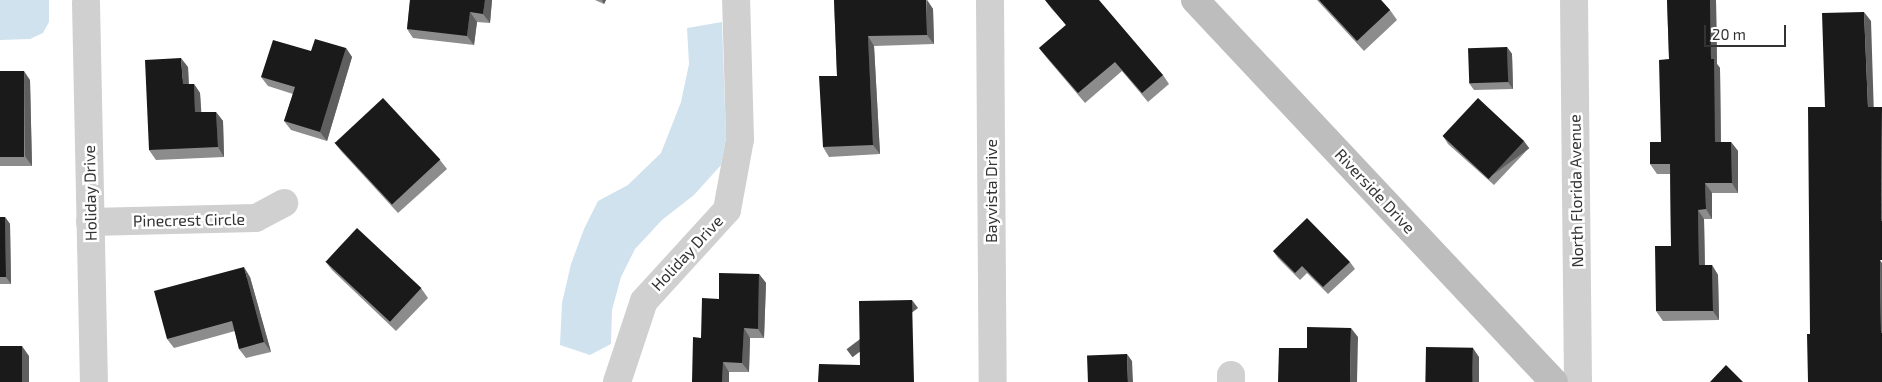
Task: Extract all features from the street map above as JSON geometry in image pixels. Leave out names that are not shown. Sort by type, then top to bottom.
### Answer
[{"type":"street","name":"Holiday Drive","points":[[617,382],[644,301],[728,210],[740,139],[736,0]]},
{"type":"street","name":"Bayvista Drive","points":[[990,0],[993,382]]},
{"type":"street","name":"North Florida Avenue","points":[[1574,0],[1578,382]]},
{"type":"street","name":"Riverside Drive","points":[[1199,2],[1554,382]]},
{"type":"street","name":"Holiday Drive","points":[[86,3],[94,382]]},
{"type":"street","name":"Pinecrest Circle","points":[[90,222],[256,218],[284,203]]},
{"type":"water","points":[[0,0],[49,0],[49,22],[43,33],[30,39],[0,40]]},
{"type":"water","points":[[722,22],[726,138],[721,165],[694,195],[662,220],[635,249],[621,277],[612,310],[611,344],[590,355],[560,345],[562,303],[571,264],[584,229],[598,201],[628,185],[661,153],[681,102],[689,64],[687,28]]},
{"type":"building","points":[[410,0],[485,0],[483,14],[470,12],[467,36],[407,29]]},
{"type":"building","points":[[834,0],[926,0],[927,35],[868,36],[873,145],[823,147],[819,76],[837,76]]},
{"type":"building","points":[[1045,0],[1099,0],[1163,75],[1142,93],[1115,62],[1078,93],[1039,48],[1066,25]]},
{"type":"building","points":[[1319,0],[1381,0],[1390,10],[1357,41]]},
{"type":"building","points":[[1667,0],[1710,0],[1711,59],[1714,59],[1715,142],[1731,142],[1732,183],[1705,183],[1706,209],[1698,210],[1699,265],[1712,265],[1713,311],[1656,311],[1655,246],[1671,246],[1670,164],[1650,164],[1650,142],[1661,142],[1659,60],[1669,59]]},
{"type":"building","points":[[1864,12],[1868,107],[1882,107],[1882,260],[1880,260],[1882,382],[1808,382],[1807,334],[1810,334],[1808,107],[1825,107],[1822,13]]},
{"type":"building","points":[[315,39],[346,48],[320,132],[284,121],[295,87],[261,77],[273,40],[311,51]]},
{"type":"building","points":[[1507,47],[1508,82],[1469,83],[1468,48]]},
{"type":"building","points":[[181,58],[183,84],[194,84],[195,112],[216,112],[218,147],[149,150],[145,60]]},
{"type":"building","points":[[0,71],[24,71],[24,157],[0,157]]},
{"type":"building","points":[[383,98],[440,159],[392,204],[335,143]]},
{"type":"building","points":[[1478,98],[1524,141],[1489,179],[1443,136]]},
{"type":"building","points":[[0,217],[5,217],[6,277],[0,277]]},
{"type":"building","points":[[1307,218],[1350,262],[1323,287],[1302,266],[1295,273],[1273,251]]},
{"type":"building","points":[[357,228],[421,288],[390,322],[326,262]]},
{"type":"building","points":[[244,267],[264,342],[239,349],[232,321],[167,339],[154,291]]},
{"type":"building","points":[[719,273],[759,274],[758,329],[744,328],[742,363],[723,362],[722,382],[692,382],[693,337],[701,338],[702,298],[719,299]]},
{"type":"building","points":[[912,300],[914,382],[818,382],[819,364],[860,365],[859,301]]},
{"type":"building","points":[[1307,327],[1351,328],[1350,382],[1278,382],[1279,348],[1307,348]]},
{"type":"building","points":[[0,346],[22,346],[22,382],[0,382]]},
{"type":"building","points":[[1426,347],[1473,348],[1472,382],[1425,382]]},
{"type":"building","points":[[1127,354],[1128,382],[1088,382],[1087,355]]},
{"type":"building","points":[[1726,365],[1743,382],[1710,382]]}]
